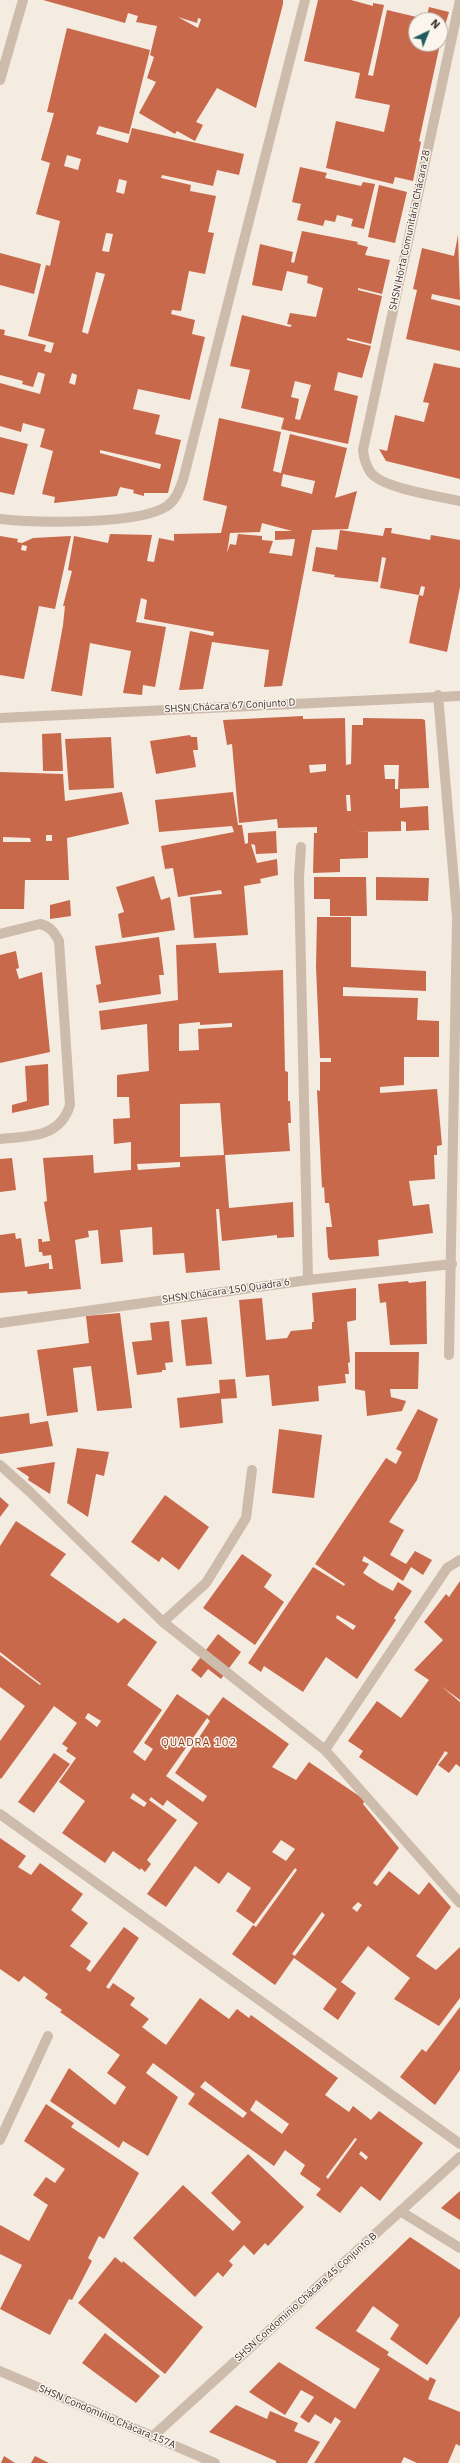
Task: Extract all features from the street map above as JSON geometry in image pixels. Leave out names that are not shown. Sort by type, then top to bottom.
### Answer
[{"type":"street","points":[[0,80],[22,0]]},
{"type":"street","points":[[0,519],[87,521],[140,515],[167,506],[176,497],[183,480],[305,0]]},
{"type":"street","name":"SHSN Horta Comunitária Chácara 28","points":[[460,0],[363,450],[364,461],[372,474],[384,483],[460,501]]},
{"type":"street","points":[[438,695],[459,917],[449,1355]]},
{"type":"street","name":"SHSN Chácara 67 Conjunto D","points":[[0,718],[438,695],[460,696]]},
{"type":"street","points":[[301,847],[299,877],[308,1280]]},
{"type":"street","points":[[0,934],[40,924],[47,926],[54,932],[59,941],[70,1105],[66,1117],[56,1128],[33,1136],[0,1139]]},
{"type":"street","name":"SHSN Chácara 150 Quadra 6","points":[[0,1323],[308,1280],[452,1264]]},
{"type":"street","points":[[0,1465],[30,1492],[163,1622],[325,1750],[460,1903]]},
{"type":"street","points":[[163,1622],[206,1583],[246,1518],[252,1470]]},
{"type":"street","points":[[325,1750],[446,1568],[460,1560]]},
{"type":"street","points":[[0,1814],[460,2144]]},
{"type":"street","points":[[0,2140],[48,2036]]},
{"type":"street","name":"SHSN Condomínio Chácara 45 Conjunto B","points":[[152,2437],[460,2157]]},
{"type":"street","points":[[400,2212],[460,2248]]},
{"type":"street","name":"SHSN Condomínio Chácara 157A","points":[[0,2371],[215,2463]]},
{"type":"building","points":[[43,0],[283,0],[256,108],[217,88],[196,122],[203,125],[195,141],[177,131],[175,134],[139,113],[156,82],[147,78],[154,57],[150,55],[157,26],[136,22],[138,16],[128,13],[125,23]],"holes":[[[178,17],[197,23],[198,18],[201,19],[198,28]]]},
{"type":"building","points":[[318,0],[351,0],[373,6],[373,3],[384,5],[368,75],[373,76],[387,10],[408,15],[408,52],[438,52],[419,141],[421,142],[413,181],[395,177],[393,184],[326,168],[336,121],[384,132],[390,105],[355,98],[360,73],[304,61]]},
{"type":"building","points":[[429,7],[449,12],[448,15],[448,12],[428,12]]},
{"type":"building","points":[[67,28],[150,50],[129,134],[99,126],[96,134],[128,143],[132,128],[244,154],[239,175],[217,170],[213,186],[162,175],[161,178],[191,185],[190,191],[216,196],[208,232],[214,233],[205,274],[189,271],[181,311],[172,310],[171,314],[195,320],[192,334],[205,337],[190,400],[138,389],[133,409],[160,415],[155,434],[181,440],[168,493],[144,493],[144,496],[133,493],[134,490],[120,487],[117,496],[54,503],[55,497],[42,494],[53,451],[40,447],[45,429],[23,423],[21,432],[0,426],[0,383],[40,394],[45,374],[38,372],[33,387],[22,384],[23,381],[0,375],[0,329],[5,330],[4,335],[46,345],[44,351],[51,353],[54,343],[28,336],[46,265],[50,266],[60,221],[36,214],[50,163],[41,160],[54,113],[47,112]],"holes":[[[67,155],[81,159],[78,170],[64,166]],[[119,179],[127,181],[124,194],[116,192]],[[106,233],[113,234],[109,252],[102,251]],[[96,272],[105,274],[88,334],[82,332]],[[72,373],[77,375],[75,385],[69,383]],[[100,450],[161,464],[160,469],[100,453]]]},
{"type":"building","points":[[300,167],[327,173],[325,178],[361,186],[363,182],[375,184],[364,229],[351,226],[353,219],[337,215],[335,222],[325,220],[323,226],[297,220],[301,204],[292,202]]},
{"type":"building","points":[[379,185],[407,192],[395,243],[368,237]]},
{"type":"building","points":[[302,231],[358,242],[357,244],[368,247],[365,255],[390,260],[382,294],[358,288],[358,290],[382,296],[371,344],[347,338],[347,340],[371,346],[362,378],[338,372],[334,390],[358,396],[348,444],[281,429],[284,418],[241,408],[250,370],[230,366],[242,315],[290,327],[292,325],[287,324],[290,313],[316,317],[323,288],[307,283],[308,276],[287,271],[282,291],[252,285],[260,244],[293,252],[291,262],[294,263]],"holes":[[[295,381],[311,385],[300,420],[295,419],[299,399],[291,397]]]},
{"type":"building","points":[[458,235],[460,300],[432,294],[431,299],[460,306],[460,351],[406,339],[417,290],[413,289],[422,248],[454,256]]},
{"type":"building","points":[[0,253],[41,264],[34,294],[0,285]]},
{"type":"building","points":[[434,363],[460,368],[460,479],[386,461],[379,449],[387,451],[395,415],[424,422],[429,403],[423,402]]},
{"type":"building","points":[[219,418],[281,432],[273,471],[281,473],[290,434],[347,448],[335,498],[357,491],[348,529],[312,530],[282,686],[264,687],[269,650],[212,642],[203,689],[179,690],[190,631],[213,636],[214,632],[144,619],[147,600],[141,598],[136,622],[166,627],[155,687],[143,685],[142,695],[123,693],[131,651],[90,643],[82,696],[51,691],[63,625],[65,606],[63,606],[72,571],[68,570],[74,536],[108,543],[110,534],[152,535],[147,561],[154,562],[159,538],[174,541],[174,534],[221,533],[227,506],[203,500]],"holes":[[[283,474],[315,481],[312,494],[281,486]],[[262,523],[292,531],[275,531],[275,540],[295,539],[292,556],[269,553],[273,541],[262,540],[262,536],[238,534],[236,545],[230,544],[227,553],[230,533],[260,532]]]},
{"type":"building","points":[[0,437],[28,444],[14,495],[0,492]]},
{"type":"building","points":[[385,528],[392,528],[391,533],[430,540],[431,535],[460,540],[460,587],[447,652],[409,643],[419,595],[380,588],[386,558],[382,557],[378,582],[334,577],[335,575],[312,571],[316,547],[337,550],[340,530],[383,536]],"holes":[[[421,586],[425,587],[423,596],[419,595]]]},
{"type":"building","points":[[0,536],[18,539],[17,542],[22,543],[33,538],[71,536],[55,609],[39,606],[24,679],[0,675]],"holes":[[[22,545],[27,546],[26,551],[21,550]]]},
{"type":"building","points":[[303,716],[303,719],[345,718],[346,765],[351,764],[352,725],[363,725],[363,718],[425,720],[429,788],[398,789],[400,789],[400,808],[428,806],[429,830],[406,831],[406,822],[401,821],[401,831],[355,832],[368,832],[368,858],[340,859],[340,872],[313,873],[314,833],[317,833],[317,827],[278,828],[277,819],[239,823],[232,744],[227,745],[223,720]],"holes":[[[326,764],[326,771],[310,773],[309,765]],[[384,765],[399,765],[398,789],[395,789],[395,779],[385,779]],[[346,795],[350,795],[351,811],[347,811]]]},
{"type":"building","points":[[61,733],[63,771],[43,771],[42,734]]},
{"type":"building","points":[[190,735],[191,737],[197,737],[198,750],[193,750],[196,767],[156,774],[150,741]]},
{"type":"building","points":[[111,737],[114,788],[69,790],[65,739]]},
{"type":"building","points":[[0,772],[63,774],[65,801],[122,792],[129,824],[67,838],[69,880],[25,880],[24,909],[0,909]],"holes":[[[46,835],[52,835],[52,841],[46,841]],[[3,837],[30,838],[31,842],[3,842]]]},
{"type":"building","points":[[233,792],[238,825],[242,825],[245,844],[248,843],[248,833],[276,831],[277,853],[256,854],[255,845],[251,844],[257,863],[277,859],[278,875],[260,879],[261,883],[244,886],[248,935],[194,938],[190,897],[222,894],[221,890],[178,897],[173,868],[165,869],[161,846],[234,832],[232,826],[159,832],[155,800]]},
{"type":"building","points":[[154,876],[161,900],[170,897],[175,930],[122,938],[118,914],[124,912],[116,887]]},
{"type":"building","points":[[314,877],[366,877],[367,916],[330,916],[330,899],[314,899]]},
{"type":"building","points":[[376,877],[429,878],[428,901],[376,900]]},
{"type":"building","points":[[70,900],[71,916],[50,919],[50,905]]},
{"type":"building","points":[[317,917],[351,917],[351,967],[426,971],[426,991],[343,987],[343,996],[418,998],[417,1020],[439,1021],[439,1057],[404,1057],[404,1085],[380,1087],[380,1093],[437,1089],[442,1145],[437,1146],[437,1155],[434,1155],[435,1179],[409,1181],[413,1206],[429,1204],[433,1233],[378,1240],[379,1256],[330,1260],[328,1257],[326,1227],[332,1227],[329,1203],[325,1203],[324,1187],[322,1188],[317,1090],[320,1091],[320,1062],[331,1062],[331,1058],[320,1058],[316,967]]},
{"type":"building","points":[[159,937],[164,975],[159,975],[161,994],[99,1003],[96,985],[101,984],[95,946]]},
{"type":"building","points":[[216,943],[219,973],[283,970],[285,1071],[288,1072],[288,1101],[290,1101],[291,1123],[288,1123],[290,1151],[225,1155],[229,1208],[293,1202],[294,1237],[277,1238],[277,1235],[222,1241],[219,1209],[216,1209],[220,1270],[186,1273],[184,1253],[153,1255],[152,1227],[120,1230],[123,1262],[101,1264],[98,1230],[88,1231],[89,1237],[75,1240],[81,1289],[28,1294],[27,1291],[0,1293],[0,1235],[15,1233],[16,1239],[21,1238],[25,1267],[49,1263],[49,1269],[53,1269],[51,1255],[43,1256],[42,1252],[39,1252],[38,1239],[42,1239],[42,1242],[50,1241],[44,1202],[47,1201],[43,1158],[93,1155],[94,1173],[131,1170],[131,1142],[114,1144],[113,1119],[130,1118],[129,1097],[117,1097],[117,1075],[149,1071],[147,1024],[101,1030],[99,1011],[178,1000],[176,945]],"holes":[[[200,1022],[200,1025],[232,1023],[232,1027],[198,1029],[199,1050],[179,1051],[179,1024]],[[220,1103],[224,1155],[180,1157],[180,1104]],[[180,1162],[180,1167],[138,1170],[137,1164]]]},
{"type":"building","points":[[16,951],[19,968],[16,969],[19,979],[42,972],[50,1052],[0,1063],[0,955]]},
{"type":"building","points":[[48,1064],[49,1105],[12,1113],[12,1105],[27,1101],[25,1066]]},
{"type":"building","points":[[12,1158],[16,1190],[0,1192],[0,1159]]},
{"type":"building","points":[[408,1281],[409,1283],[426,1281],[427,1344],[390,1345],[386,1302],[380,1303],[378,1284]]},
{"type":"building","points":[[356,1288],[356,1320],[347,1322],[350,1362],[348,1363],[349,1374],[345,1374],[346,1383],[318,1386],[319,1401],[272,1406],[269,1375],[246,1377],[239,1300],[262,1298],[266,1340],[287,1338],[291,1331],[312,1329],[312,1322],[314,1322],[312,1293]]},
{"type":"building","points":[[120,1313],[132,1408],[97,1411],[91,1366],[73,1368],[78,1412],[47,1416],[37,1350],[89,1343],[86,1316]]},
{"type":"building","points":[[207,1317],[212,1364],[186,1366],[181,1320]]},
{"type":"building","points":[[169,1321],[173,1362],[165,1363],[166,1370],[162,1370],[162,1372],[137,1375],[132,1342],[152,1340],[150,1323]]},
{"type":"building","points":[[355,1352],[419,1352],[418,1389],[390,1389],[391,1397],[406,1401],[402,1411],[367,1416],[365,1391],[355,1389]]},
{"type":"building","points":[[235,1379],[237,1398],[221,1399],[223,1423],[180,1428],[177,1398],[220,1393],[219,1380]]},
{"type":"building","points":[[418,1409],[438,1419],[417,1480],[389,1522],[404,1530],[390,1555],[406,1564],[415,1551],[432,1560],[423,1575],[411,1567],[403,1581],[364,1556],[362,1561],[369,1564],[363,1573],[380,1584],[393,1591],[398,1582],[412,1591],[394,1618],[396,1620],[357,1679],[326,1657],[303,1692],[264,1666],[261,1672],[248,1663],[313,1567],[344,1586],[345,1584],[315,1564],[386,1458],[396,1464],[402,1452],[396,1449]],"holes":[[[337,1615],[356,1626],[353,1630],[336,1618]]]},
{"type":"building","points":[[29,1413],[30,1424],[48,1421],[53,1446],[0,1454],[0,1417]]},
{"type":"building","points":[[279,1429],[322,1435],[314,1498],[272,1493]]},
{"type":"building","points":[[77,1448],[109,1452],[104,1476],[96,1474],[88,1517],[67,1503]]},
{"type":"building","points":[[55,1462],[50,1494],[28,1480],[29,1477],[16,1468]]},
{"type":"building","points":[[165,1495],[209,1527],[179,1570],[162,1557],[159,1562],[131,1542]]},
{"type":"building","points":[[0,1497],[9,1505],[0,1517]]},
{"type":"building","points":[[16,1521],[66,1554],[50,1575],[118,1623],[116,1625],[124,1618],[157,1642],[127,1685],[162,1710],[133,1752],[145,1761],[153,1749],[144,1743],[177,1694],[209,1716],[223,1697],[289,1744],[272,1767],[296,1780],[309,1762],[365,1800],[363,1804],[399,1848],[373,1883],[377,1886],[389,1871],[419,1895],[429,1882],[451,1907],[416,1956],[436,1970],[460,1947],[460,1998],[439,2026],[394,1999],[410,1978],[368,1946],[341,1982],[356,1993],[338,2020],[323,2009],[337,1989],[294,1958],[275,1985],[232,1954],[253,1925],[256,1927],[297,1870],[295,1868],[254,1924],[236,1911],[251,1888],[228,1872],[219,1884],[195,1866],[166,1907],[147,1894],[198,1823],[167,1800],[163,1806],[151,1797],[149,1800],[177,1820],[147,1860],[151,1864],[145,1872],[113,1851],[105,1863],[62,1833],[85,1801],[59,1782],[76,1758],[66,1751],[68,1748],[62,1744],[77,1723],[54,1706],[1,1779],[0,1778],[0,1741],[25,1706],[0,1687],[0,1655],[40,1685],[41,1684],[0,1652],[0,1546]],"holes":[[[88,1713],[101,1721],[97,1727],[85,1718]],[[207,1718],[210,1721],[175,1773],[207,1796],[203,1802],[166,1776]],[[133,1793],[147,1803],[144,1807],[130,1798]],[[281,1840],[295,1849],[286,1861],[272,1852]],[[358,1902],[362,1905],[357,1912],[352,1908]],[[322,1912],[325,1915],[295,1956],[292,1954]]]},
{"type":"building","points":[[242,1554],[272,1575],[264,1587],[284,1602],[255,1645],[203,1608]]},
{"type":"building","points":[[460,1581],[460,1700],[441,1686],[460,1702],[460,1767],[456,1764],[449,1773],[438,1765],[448,1753],[445,1751],[417,1796],[359,1757],[363,1751],[348,1741],[377,1701],[401,1718],[429,1680],[414,1670],[443,1640],[424,1622],[446,1594],[449,1597]]},
{"type":"building","points":[[218,1634],[241,1652],[221,1679],[208,1669],[201,1678],[191,1670]]},
{"type":"building","points":[[54,1753],[70,1764],[34,1813],[18,1802]]},
{"type":"building","points":[[0,1838],[26,1856],[18,1867],[31,1875],[40,1863],[83,1894],[71,1910],[88,1923],[70,1946],[91,1961],[86,1969],[90,1972],[124,1927],[139,1938],[106,1987],[109,1989],[113,1983],[135,1998],[130,2005],[149,2019],[142,2027],[166,2045],[200,1998],[229,2019],[237,2009],[249,2018],[251,2015],[338,2078],[325,2095],[349,2112],[353,2106],[371,2120],[379,2111],[423,2143],[380,2201],[361,2186],[340,2213],[316,2195],[321,2189],[300,2174],[305,2165],[285,2150],[274,2166],[188,2104],[195,2094],[153,2063],[146,2073],[178,2097],[148,2156],[123,2141],[119,2148],[50,2101],[69,2068],[115,2105],[126,2087],[107,2073],[120,2055],[60,2012],[62,2010],[45,1998],[48,1994],[24,1976],[19,1982],[0,1969]],"holes":[[[205,2081],[247,2113],[243,2118],[200,2087]],[[256,2100],[289,2124],[282,2134],[250,2110]],[[355,2138],[357,2139],[328,2179],[326,2177]],[[361,2151],[368,2157],[366,2160],[359,2154]]]},
{"type":"building","points":[[460,2007],[460,2070],[435,2105],[400,2077],[422,2049],[426,2052]]},
{"type":"building","points":[[46,2104],[74,2123],[71,2127],[139,2173],[104,2239],[99,2236],[88,2258],[92,2261],[72,2300],[69,2299],[50,2335],[0,2309],[22,2265],[0,2254],[0,2225],[29,2241],[48,2205],[33,2195],[46,2177],[55,2183],[65,2169],[24,2141]]},
{"type":"building","points":[[248,2154],[304,2207],[268,2246],[265,2243],[254,2255],[244,2245],[229,2261],[233,2265],[223,2277],[218,2272],[195,2297],[133,2238],[183,2185],[233,2231],[241,2222],[211,2193]]},
{"type":"building","points":[[460,2191],[460,2220],[441,2208]]},
{"type":"building","points":[[410,2237],[460,2270],[460,2316],[427,2365],[390,2339],[399,2325],[373,2306],[356,2331],[389,2352],[387,2355],[428,2381],[430,2377],[436,2380],[428,2399],[460,2412],[460,2446],[456,2444],[448,2463],[417,2463],[404,2457],[401,2463],[314,2463],[341,2421],[335,2417],[331,2424],[315,2414],[309,2423],[300,2417],[314,2397],[301,2390],[285,2415],[249,2392],[279,2362],[355,2409],[380,2369],[315,2328]]},
{"type":"building","points":[[115,2257],[122,2263],[123,2261],[203,2327],[165,2374],[78,2303]]},
{"type":"building","points":[[105,2333],[160,2376],[136,2403],[82,2363]]},
{"type":"building","points":[[236,2405],[267,2419],[270,2411],[298,2423],[294,2431],[320,2442],[307,2463],[276,2463],[276,2461],[209,2432]]},
{"type":"building","points":[[4,2456],[15,2463],[1,2463]]},
{"type":"building","points":[[35,2456],[49,2463],[31,2463]]},
{"type":"district","name":"QUADRA 102","points":[[199,1743]]}]
